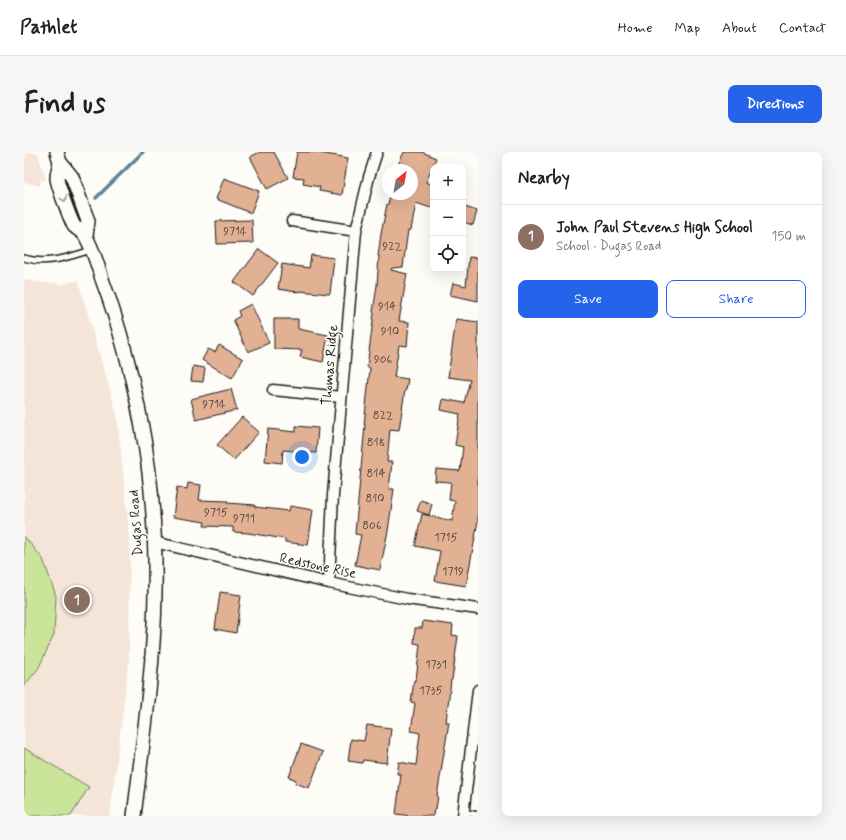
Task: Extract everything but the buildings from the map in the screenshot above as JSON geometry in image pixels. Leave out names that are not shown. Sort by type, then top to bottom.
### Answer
[{"type":"street","name":"Thomas Ridge","points":[[329,584],[330,533],[356,231],[369,177],[377,152]]},
{"type":"street","name":"Dugas Road","points":[[58,157],[57,179],[64,200],[74,225],[86,235],[116,319],[137,403],[147,462],[154,542],[155,594],[152,657],[134,816]]},
{"type":"street","points":[[292,221],[356,231]]},
{"type":"street","points":[[273,390],[341,397]]},
{"type":"street","name":"Redstone Rise","points":[[154,542],[329,584],[407,599],[478,609]]},
{"type":"street","points":[[463,814],[476,732],[478,690]]},
{"type":"lane","points":[[24,258],[32,260],[52,260],[92,250]]},
{"type":"lane","points":[[463,814],[478,815]]},
{"type":"shaded area","points":[[24,152],[38,153],[46,181],[41,179],[40,186],[24,182]]},
{"type":"shaded area","points":[[24,279],[34,282],[64,284],[78,280],[117,414],[130,539],[129,660],[110,816],[24,816]]},
{"type":"green space","points":[[24,536],[43,559],[56,596],[54,635],[38,669],[24,686]]},
{"type":"green space","points":[[24,748],[89,787],[71,816],[24,816]]},
{"type":"waterway","points":[[96,198],[143,152]]},
{"type":"place","name":"John Paul Stevens High School","points":[[77,600]]}]
